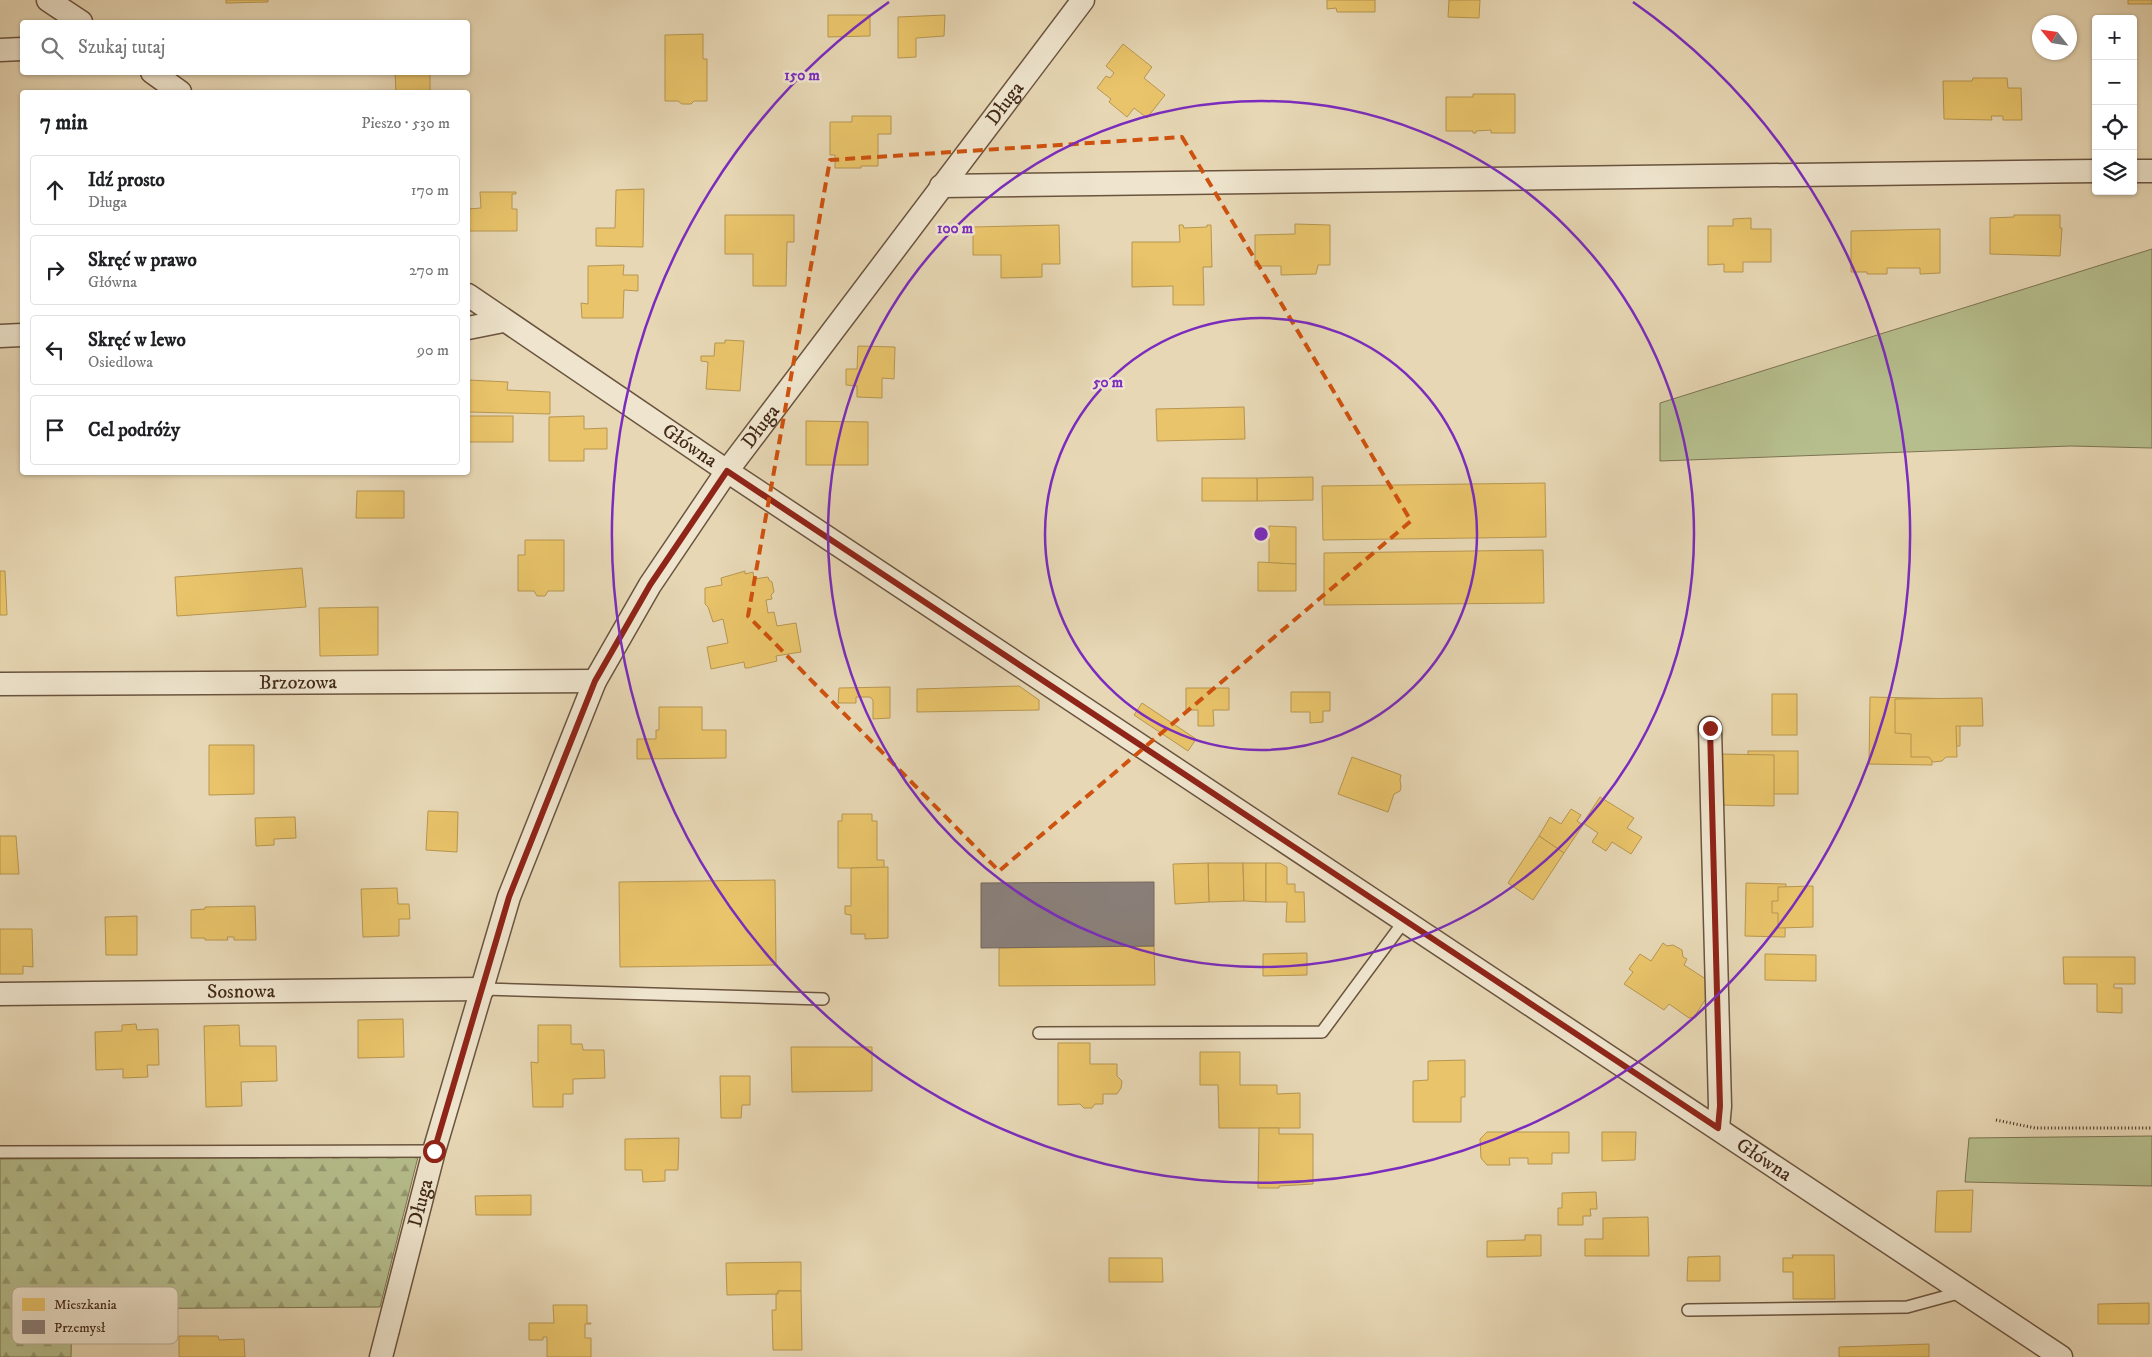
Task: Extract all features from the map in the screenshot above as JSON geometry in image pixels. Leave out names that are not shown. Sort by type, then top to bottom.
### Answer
[{"type":"street","points":[[48,0],[78,20]]},
{"type":"street","name":"Długa","points":[[381,1357],[434,1151],[509,897],[595,681],[650,585],[727,471],[1083,0]]},
{"type":"street","points":[[0,50],[20,49]]},
{"type":"street","points":[[156,75],[177,90]]},
{"type":"street","points":[[2137,171],[2152,171]]},
{"type":"street","points":[[941,186],[2092,172]]},
{"type":"street","name":"Główna","points":[[470,296],[727,471],[2061,1357]]},
{"type":"street","points":[[470,328],[504,321]]},
{"type":"street","points":[[0,336],[20,336]]},
{"type":"street","name":"Brzozowa","points":[[0,684],[595,681]]},
{"type":"street","points":[[1710,728],[1720,1106],[1718,1128]]},
{"type":"street","name":"Sosnowa","points":[[0,994],[483,989]]},
{"type":"lane","points":[[1039,1033],[1322,1032],[1405,920]]},
{"type":"lane","points":[[483,989],[823,999]]},
{"type":"lane","points":[[0,1152],[434,1151]]},
{"type":"lane","points":[[1688,1310],[1907,1307],[1963,1292]]},
{"type":"path","points":[[1996,1120],[2035,1128],[2152,1128]]},
{"type":"highlighted area","points":[[1182,137],[1411,521],[999,871],[748,616],[830,160]]},
{"type":"green space","points":[[2152,249],[2152,448],[2071,446],[1660,461],[1660,403]]},
{"type":"green space","points":[[2152,1136],[2152,1186],[1965,1182],[1969,1138]]},
{"type":"green space","points":[[418,1157],[380,1307],[178,1308],[178,1287],[12,1287],[12,1344],[71,1344],[71,1357],[0,1357],[0,1159]]},
{"type":"building: Mieszkania","points":[[226,0],[268,0],[268,2],[226,3]]},
{"type":"building: Mieszkania","points":[[1327,0],[1375,0],[1375,12],[1337,12],[1336,8],[1327,9]]},
{"type":"building: Mieszkania","points":[[1449,0],[1480,0],[1479,18],[1448,17]]},
{"type":"building: Mieszkania","points":[[2128,0],[2152,0],[2152,4],[2128,4]]},
{"type":"building: Mieszkania","points":[[828,15],[870,15],[870,36],[828,37]]},
{"type":"building: Mieszkania","points":[[945,15],[944,36],[916,38],[916,57],[898,58],[898,17]]},
{"type":"building: Mieszkania","points":[[703,34],[703,59],[707,59],[707,101],[694,101],[691,104],[682,104],[678,101],[665,101],[665,35]]},
{"type":"building: Mieszkania","points":[[1123,44],[1152,67],[1144,78],[1165,95],[1147,118],[1134,108],[1127,117],[1109,102],[1111,99],[1097,88],[1106,76],[1110,78],[1114,73],[1106,66]]},
{"type":"building: Mieszkania","points":[[395,75],[430,75],[430,90],[396,90]]},
{"type":"building: Mieszkania","points":[[1973,78],[2007,78],[2008,88],[2021,88],[2022,120],[2003,120],[2003,116],[1991,116],[1992,120],[1944,119],[1943,81],[1972,81]]},
{"type":"building: Mieszkania","points":[[1473,94],[1515,94],[1515,133],[1491,133],[1491,130],[1476,131],[1476,133],[1473,133],[1473,131],[1446,131],[1446,97],[1473,97]]},
{"type":"building: Mieszkania","points":[[852,116],[891,116],[891,134],[878,134],[878,166],[835,168],[835,155],[830,155],[830,122],[852,122]]},
{"type":"building: Mieszkania","points":[[644,189],[643,247],[596,246],[596,228],[615,228],[616,190]]},
{"type":"building: Mieszkania","points":[[480,192],[516,192],[516,194],[512,194],[512,209],[517,209],[517,231],[470,231],[470,209],[481,208]]},
{"type":"building: Mieszkania","points":[[725,215],[794,215],[794,242],[787,242],[786,286],[753,286],[753,254],[725,254]]},
{"type":"building: Mieszkania","points":[[2014,215],[2060,215],[2060,228],[2062,228],[2060,256],[1990,254],[1990,218],[2014,217]]},
{"type":"building: Mieszkania","points":[[1751,218],[1751,229],[1771,229],[1771,262],[1743,262],[1743,272],[1724,272],[1724,264],[1708,265],[1708,226],[1733,226],[1733,219]]},
{"type":"building: Mieszkania","points":[[1295,224],[1330,225],[1330,265],[1318,265],[1316,274],[1281,275],[1281,266],[1255,266],[1255,235],[1295,234]]},
{"type":"building: Mieszkania","points":[[1059,225],[1060,264],[1042,264],[1042,277],[1001,278],[1001,255],[973,255],[973,227]]},
{"type":"building: Mieszkania","points":[[1179,225],[1183,225],[1184,228],[1207,227],[1207,225],[1211,225],[1212,267],[1203,267],[1204,305],[1173,305],[1173,286],[1132,287],[1132,242],[1180,242]]},
{"type":"building: Mieszkania","points":[[1940,229],[1940,273],[1920,274],[1920,268],[1887,268],[1887,274],[1851,272],[1851,231]]},
{"type":"building: Mieszkania","points":[[624,265],[623,275],[638,275],[638,291],[624,290],[623,318],[582,318],[581,303],[588,304],[588,266]]},
{"type":"building: Mieszkania","points":[[725,340],[744,341],[740,391],[706,389],[708,362],[701,361],[701,356],[714,356],[715,343],[725,343]]},
{"type":"building: Mieszkania","points":[[858,346],[895,347],[894,379],[882,378],[882,398],[857,397],[857,386],[846,385],[846,369],[857,369]]},
{"type":"building: Mieszkania","points":[[470,380],[508,382],[507,390],[550,392],[550,414],[470,412]]},
{"type":"building: Mieszkania","points":[[1244,407],[1245,439],[1157,441],[1156,409]]},
{"type":"building: Mieszkania","points":[[470,416],[513,416],[513,442],[470,442]]},
{"type":"building: Mieszkania","points":[[584,416],[584,429],[607,428],[607,449],[584,449],[584,461],[549,461],[549,417]]},
{"type":"building: Mieszkania","points":[[806,421],[868,422],[868,465],[806,465]]},
{"type":"building: Mieszkania","points":[[1313,477],[1313,500],[1257,501],[1257,478]]},
{"type":"building: Mieszkania","points":[[1202,478],[1257,478],[1257,501],[1202,501]]},
{"type":"building: Mieszkania","points":[[1545,483],[1546,537],[1323,540],[1322,486]]},
{"type":"building: Mieszkania","points":[[357,491],[404,491],[404,518],[356,518]]},
{"type":"building: Mieszkania","points":[[1269,526],[1296,527],[1296,564],[1269,563]]},
{"type":"building: Mieszkania","points":[[525,540],[564,540],[564,591],[548,591],[545,596],[537,596],[534,591],[518,591],[518,555],[525,555]]},
{"type":"building: Mieszkania","points":[[1543,550],[1544,603],[1324,605],[1324,553]]},
{"type":"building: Mieszkania","points":[[1258,562],[1296,564],[1296,591],[1258,591]]},
{"type":"building: Mieszkania","points":[[302,568],[306,607],[177,616],[175,577]]},
{"type":"building: Mieszkania","points":[[0,571],[5,571],[7,615],[0,615]]},
{"type":"building: Mieszkania","points":[[745,571],[745,574],[753,572],[754,579],[768,577],[772,582],[774,592],[771,595],[772,599],[766,600],[768,613],[774,612],[777,626],[796,623],[801,652],[776,656],[777,661],[748,668],[745,668],[744,662],[711,669],[707,647],[728,643],[723,619],[713,622],[708,607],[705,604],[705,588],[722,585],[721,578]]},
{"type":"building: Mieszkania","points":[[378,607],[378,655],[320,656],[319,608]]},
{"type":"building: Mieszkania","points":[[1019,686],[1039,700],[1039,710],[917,712],[917,689]]},
{"type":"building: Mieszkania","points":[[890,687],[890,718],[873,719],[873,700],[870,697],[856,697],[856,703],[838,703],[839,688]]},
{"type":"building: Mieszkania","points":[[1186,688],[1229,688],[1229,710],[1213,710],[1214,726],[1198,726],[1198,710],[1186,710]]},
{"type":"building: Mieszkania","points":[[1291,692],[1330,692],[1330,711],[1323,711],[1323,722],[1310,723],[1310,712],[1291,712]]},
{"type":"building: Mieszkania","points":[[1772,694],[1797,694],[1797,735],[1772,735]]},
{"type":"building: Mieszkania","points":[[1870,697],[1960,699],[1960,746],[1932,746],[1932,765],[1869,764]]},
{"type":"building: Mieszkania","points":[[1982,698],[1983,726],[1956,726],[1957,757],[1946,757],[1942,761],[1933,762],[1929,757],[1911,757],[1911,734],[1895,733],[1895,699]]},
{"type":"building: Mieszkania","points":[[1142,703],[1196,739],[1188,751],[1134,715]]},
{"type":"building: Mieszkania","points":[[659,707],[702,707],[702,730],[726,730],[726,758],[637,759],[637,739],[656,739],[656,730],[659,730]]},
{"type":"building: Mieszkania","points":[[209,745],[254,745],[254,794],[209,795]]},
{"type":"building: Mieszkania","points":[[1748,751],[1798,751],[1798,794],[1748,794]]},
{"type":"building: Mieszkania","points":[[1720,754],[1774,755],[1774,806],[1719,805]]},
{"type":"building: Mieszkania","points":[[1352,757],[1401,775],[1400,791],[1394,794],[1388,812],[1338,794]]},
{"type":"building: Mieszkania","points":[[1600,797],[1634,818],[1627,828],[1642,837],[1631,854],[1612,842],[1606,851],[1592,842],[1598,833],[1583,823]]},
{"type":"building: Mieszkania","points":[[1571,809],[1581,815],[1577,821],[1583,825],[1564,853],[1539,836],[1550,817],[1561,824]]},
{"type":"building: Mieszkania","points":[[428,811],[458,812],[457,852],[426,850]]},
{"type":"building: Mieszkania","points":[[842,814],[872,814],[872,821],[877,821],[877,860],[884,860],[884,868],[838,868],[838,821],[842,821]]},
{"type":"building: Mieszkania","points":[[295,817],[296,838],[274,839],[274,845],[256,846],[255,818]]},
{"type":"building: Mieszkania","points":[[0,836],[16,836],[19,874],[0,874]]},
{"type":"building: Mieszkania","points":[[1539,836],[1564,853],[1533,900],[1508,883]]},
{"type":"building: Mieszkania","points":[[1208,863],[1243,863],[1244,901],[1209,902]]},
{"type":"building: Mieszkania","points":[[1208,863],[1209,902],[1175,904],[1173,864]]},
{"type":"building: Mieszkania","points":[[1243,863],[1266,863],[1266,902],[1244,901]]},
{"type":"building: Mieszkania","points":[[1266,863],[1280,863],[1287,867],[1287,884],[1295,884],[1295,892],[1304,892],[1305,922],[1286,922],[1287,902],[1266,902]]},
{"type":"building: Mieszkania","points":[[888,867],[888,938],[865,939],[865,934],[851,934],[851,915],[845,914],[845,906],[851,906],[851,868]]},
{"type":"building: Mieszkania","points":[[775,880],[776,965],[620,967],[619,882]]},
{"type":"building: Mieszkania","points":[[1746,883],[1786,884],[1785,937],[1745,936]]},
{"type":"building: Mieszkania","points":[[1813,886],[1813,927],[1778,928],[1778,913],[1772,913],[1772,901],[1778,901],[1778,887]]},
{"type":"building: Mieszkania","points":[[397,888],[398,904],[409,904],[410,919],[399,919],[399,936],[363,937],[361,889]]},
{"type":"building: Mieszkania","points":[[255,906],[256,940],[234,940],[234,937],[227,937],[228,940],[191,938],[191,910],[205,909],[205,907]]},
{"type":"building: Mieszkania","points":[[137,916],[137,955],[106,955],[105,917]]},
{"type":"building: Mieszkania","points":[[0,929],[32,929],[33,967],[23,966],[23,974],[0,974]]},
{"type":"building: Mieszkania","points":[[1663,943],[1667,946],[1673,945],[1682,950],[1683,957],[1687,959],[1684,965],[1715,985],[1694,1017],[1689,1018],[1669,1004],[1664,1010],[1624,984],[1633,972],[1629,969],[1640,954],[1651,961]]},
{"type":"building: Mieszkania","points":[[1154,946],[1155,985],[999,986],[999,948]]},
{"type":"building: Mieszkania","points":[[1307,953],[1307,975],[1263,976],[1263,954]]},
{"type":"building: Mieszkania","points":[[1765,954],[1816,955],[1816,981],[1765,980]]},
{"type":"building: Mieszkania","points":[[2063,957],[2135,957],[2135,984],[2114,984],[2114,988],[2122,988],[2122,1013],[2097,1012],[2097,984],[2064,984]]},
{"type":"building: Mieszkania","points":[[403,1019],[404,1057],[358,1058],[358,1020]]},
{"type":"building: Mieszkania","points":[[136,1024],[137,1030],[158,1029],[159,1065],[147,1065],[148,1077],[123,1078],[123,1069],[96,1070],[95,1032],[122,1031],[122,1025]]},
{"type":"building: Mieszkania","points":[[239,1025],[240,1046],[276,1046],[277,1081],[241,1082],[242,1106],[206,1107],[204,1026]]},
{"type":"building: Mieszkania","points":[[538,1025],[571,1025],[571,1044],[582,1044],[583,1050],[604,1050],[605,1078],[573,1079],[573,1094],[563,1094],[563,1107],[533,1107],[531,1062],[538,1063]]},
{"type":"building: Mieszkania","points":[[1058,1043],[1090,1043],[1090,1064],[1117,1064],[1117,1076],[1122,1081],[1121,1088],[1117,1094],[1103,1094],[1103,1104],[1095,1104],[1092,1108],[1084,1108],[1080,1104],[1058,1105]]},
{"type":"building: Mieszkania","points":[[791,1047],[872,1047],[872,1091],[792,1092]]},
{"type":"building: Mieszkania","points":[[1200,1052],[1240,1052],[1240,1085],[1277,1085],[1277,1094],[1300,1093],[1300,1128],[1219,1128],[1218,1085],[1200,1085]]},
{"type":"building: Mieszkania","points":[[1465,1060],[1465,1097],[1461,1097],[1461,1122],[1413,1122],[1413,1081],[1428,1080],[1428,1061]]},
{"type":"building: Mieszkania","points":[[720,1076],[750,1076],[750,1105],[742,1105],[741,1118],[721,1118]]},
{"type":"building: Mieszkania","points":[[1259,1128],[1279,1128],[1279,1134],[1313,1134],[1313,1184],[1279,1186],[1279,1188],[1258,1188]]},
{"type":"building: Mieszkania","points":[[1487,1132],[1569,1132],[1569,1153],[1552,1153],[1552,1164],[1528,1164],[1528,1158],[1509,1158],[1510,1165],[1487,1165],[1481,1158],[1480,1139]]},
{"type":"building: Mieszkania","points":[[1602,1132],[1636,1132],[1635,1160],[1602,1161]]},
{"type":"building: Mieszkania","points":[[679,1138],[678,1170],[665,1170],[665,1181],[643,1182],[642,1170],[625,1170],[625,1139]]},
{"type":"building: Mieszkania","points":[[1973,1190],[1971,1232],[1935,1232],[1937,1191]]},
{"type":"building: Mieszkania","points":[[1596,1192],[1597,1209],[1590,1209],[1591,1216],[1583,1216],[1583,1225],[1558,1225],[1558,1208],[1562,1208],[1562,1193]]},
{"type":"building: Mieszkania","points":[[531,1195],[531,1215],[476,1215],[475,1196]]},
{"type":"building: Mieszkania","points":[[1648,1217],[1649,1256],[1585,1256],[1585,1239],[1603,1239],[1603,1218]]},
{"type":"building: Mieszkania","points":[[1525,1235],[1541,1235],[1541,1256],[1487,1257],[1487,1241],[1525,1240]]},
{"type":"building: Mieszkania","points":[[1792,1255],[1834,1255],[1835,1299],[1793,1299],[1793,1272],[1783,1272],[1783,1258],[1793,1258]]},
{"type":"building: Mieszkania","points":[[1720,1256],[1720,1281],[1687,1281],[1688,1257]]},
{"type":"building: Mieszkania","points":[[1109,1258],[1162,1258],[1163,1282],[1109,1282]]},
{"type":"building: Mieszkania","points":[[801,1262],[801,1291],[778,1291],[778,1294],[727,1295],[726,1263]]},
{"type":"building: Mieszkania","points":[[778,1291],[801,1291],[802,1350],[773,1350],[772,1310],[776,1310],[776,1294],[778,1294]]},
{"type":"building: Mieszkania","points":[[2149,1303],[2149,1324],[2098,1324],[2098,1304]]},
{"type":"building: Mieszkania","points":[[553,1305],[587,1305],[587,1323],[591,1324],[585,1324],[585,1338],[591,1338],[591,1357],[547,1357],[547,1337],[543,1337],[543,1340],[529,1340],[529,1323],[554,1323]]},
{"type":"building: Mieszkania","points":[[179,1336],[218,1336],[219,1340],[244,1339],[245,1357],[179,1357]]},
{"type":"building: Mieszkania","points":[[1929,1344],[1929,1357],[1839,1357],[1839,1347]]},
{"type":"building: Przemysł","points":[[1154,882],[1154,946],[981,948],[981,883]]},
{"type":"route","points":[[434,1151],[509,897],[595,681],[650,585],[727,471],[1718,1128],[1720,1106],[1710,728]]}]
